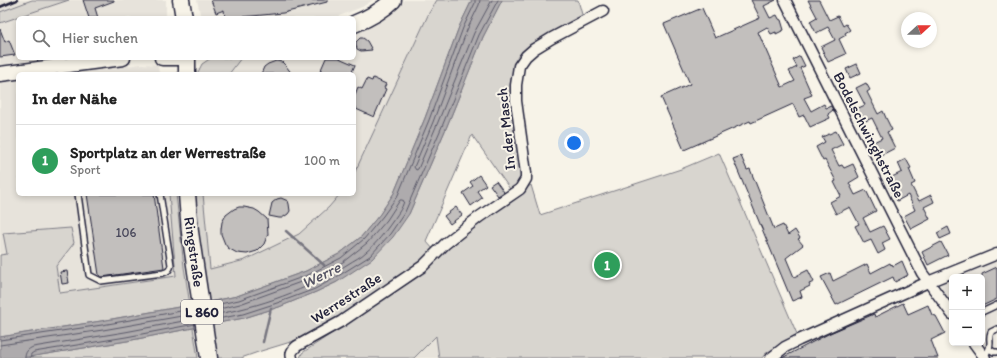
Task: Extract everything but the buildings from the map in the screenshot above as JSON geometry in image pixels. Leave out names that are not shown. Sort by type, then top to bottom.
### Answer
[{"type":"main road","points":[[181,0],[184,16]]},
{"type":"main road","points":[[356,23],[371,17],[393,0]]},
{"type":"main road","points":[[187,60],[188,72]]},
{"type":"main road","name":"Ringstraße","points":[[187,196],[190,232],[209,358]]},
{"type":"street","name":"Bodelschwinghstraße","points":[[785,0],[922,274],[949,310]]},
{"type":"street","name":"In der Masch","points":[[423,266],[445,244],[478,217],[520,189],[524,184],[526,173],[516,101],[516,85],[519,66],[526,56],[534,48],[603,12]]},
{"type":"street","points":[[28,72],[55,70],[112,60]]},
{"type":"street","points":[[0,74],[16,73]]},
{"type":"street","points":[[771,358],[785,347],[799,340],[928,282],[997,254]]},
{"type":"street","name":"Werrestraße","points":[[292,358],[292,350],[297,346],[342,321],[423,266]]},
{"type":"street","points":[[977,346],[986,354]]},
{"type":"lane","points":[[78,196],[89,275],[101,281],[163,273],[170,270],[171,265],[160,196]]},
{"type":"lane","points":[[985,311],[997,305]]},
{"type":"lane","points":[[986,354],[990,344],[989,337],[991,332],[997,329]]},
{"type":"lane","points":[[986,354],[997,352]]},
{"type":"shaded area","points":[[0,0],[32,0],[0,12]]},
{"type":"shaded area","points":[[32,0],[69,0],[21,16],[16,16],[16,18],[0,23],[0,12]]},
{"type":"shaded area","points":[[69,0],[166,0],[166,16],[21,16]]},
{"type":"shaded area","points":[[197,0],[373,0],[362,7],[339,16],[201,16]]},
{"type":"shaded area","points":[[404,0],[437,0],[429,13],[356,170],[356,72],[230,72],[240,60],[356,60],[356,32],[373,25],[391,13]]},
{"type":"shaded area","points":[[437,0],[472,0],[459,27],[425,118],[394,193],[380,214],[361,237],[339,254],[306,271],[237,296],[209,302],[196,218],[194,196],[203,196],[210,269],[245,260],[299,234],[329,207],[338,196],[356,196],[356,170],[429,13]]},
{"type":"shaded area","points":[[502,0],[578,0],[583,18],[518,63],[523,182],[512,192],[472,135],[426,241],[434,250],[412,271],[307,337],[241,358],[217,358],[212,324],[244,318],[279,307],[337,282],[409,214],[483,37]]},
{"type":"shaded area","points":[[16,18],[16,60],[34,60],[0,65],[0,23]]},
{"type":"shaded area","points":[[208,60],[240,60],[230,72],[198,72],[202,64]]},
{"type":"shaded area","points":[[142,64],[158,65],[159,72],[79,72]]},
{"type":"shaded area","points":[[16,79],[16,196],[170,196],[177,276],[60,293],[56,266],[74,243],[71,228],[3,233],[7,254],[0,255],[0,82]]},
{"type":"shaded area","points":[[719,153],[797,334],[765,354],[762,358],[439,358],[436,336],[414,358],[300,358],[302,353],[419,276],[439,253],[478,220],[531,185],[540,215],[681,169]]},
{"type":"shaded area","points":[[169,196],[176,196],[190,305],[0,337],[0,255],[7,254],[3,233],[71,228],[74,243],[56,266],[60,293],[176,276]]},
{"type":"shaded area","points":[[203,196],[338,196],[329,207],[299,234],[245,260],[210,270]]},
{"type":"shaded area","points":[[997,258],[997,358],[989,358],[979,346],[985,346],[985,274],[953,274]]},
{"type":"shaded area","points":[[949,276],[949,307],[941,297],[939,286],[945,277]]},
{"type":"shaded area","points":[[193,328],[198,358],[22,358],[127,341]]},
{"type":"shaded area","points":[[436,336],[439,358],[414,358]]},
{"type":"water","name":"Werre","points":[[472,0],[502,0],[483,37],[409,214],[393,237],[372,259],[337,282],[316,292],[279,307],[244,318],[127,341],[22,358],[0,358],[0,337],[101,321],[237,296],[306,271],[339,254],[361,237],[380,214],[394,193],[425,118],[459,27]]},
{"type":"waterway","name":"Werre","points":[[286,231],[324,265]]},
{"type":"waterway","points":[[263,342],[271,308]]},
{"type":"railway","points":[[0,7],[17,0]]},
{"type":"place","name":"Sportplatz an der Werrestraße","points":[[607,265]]}]
